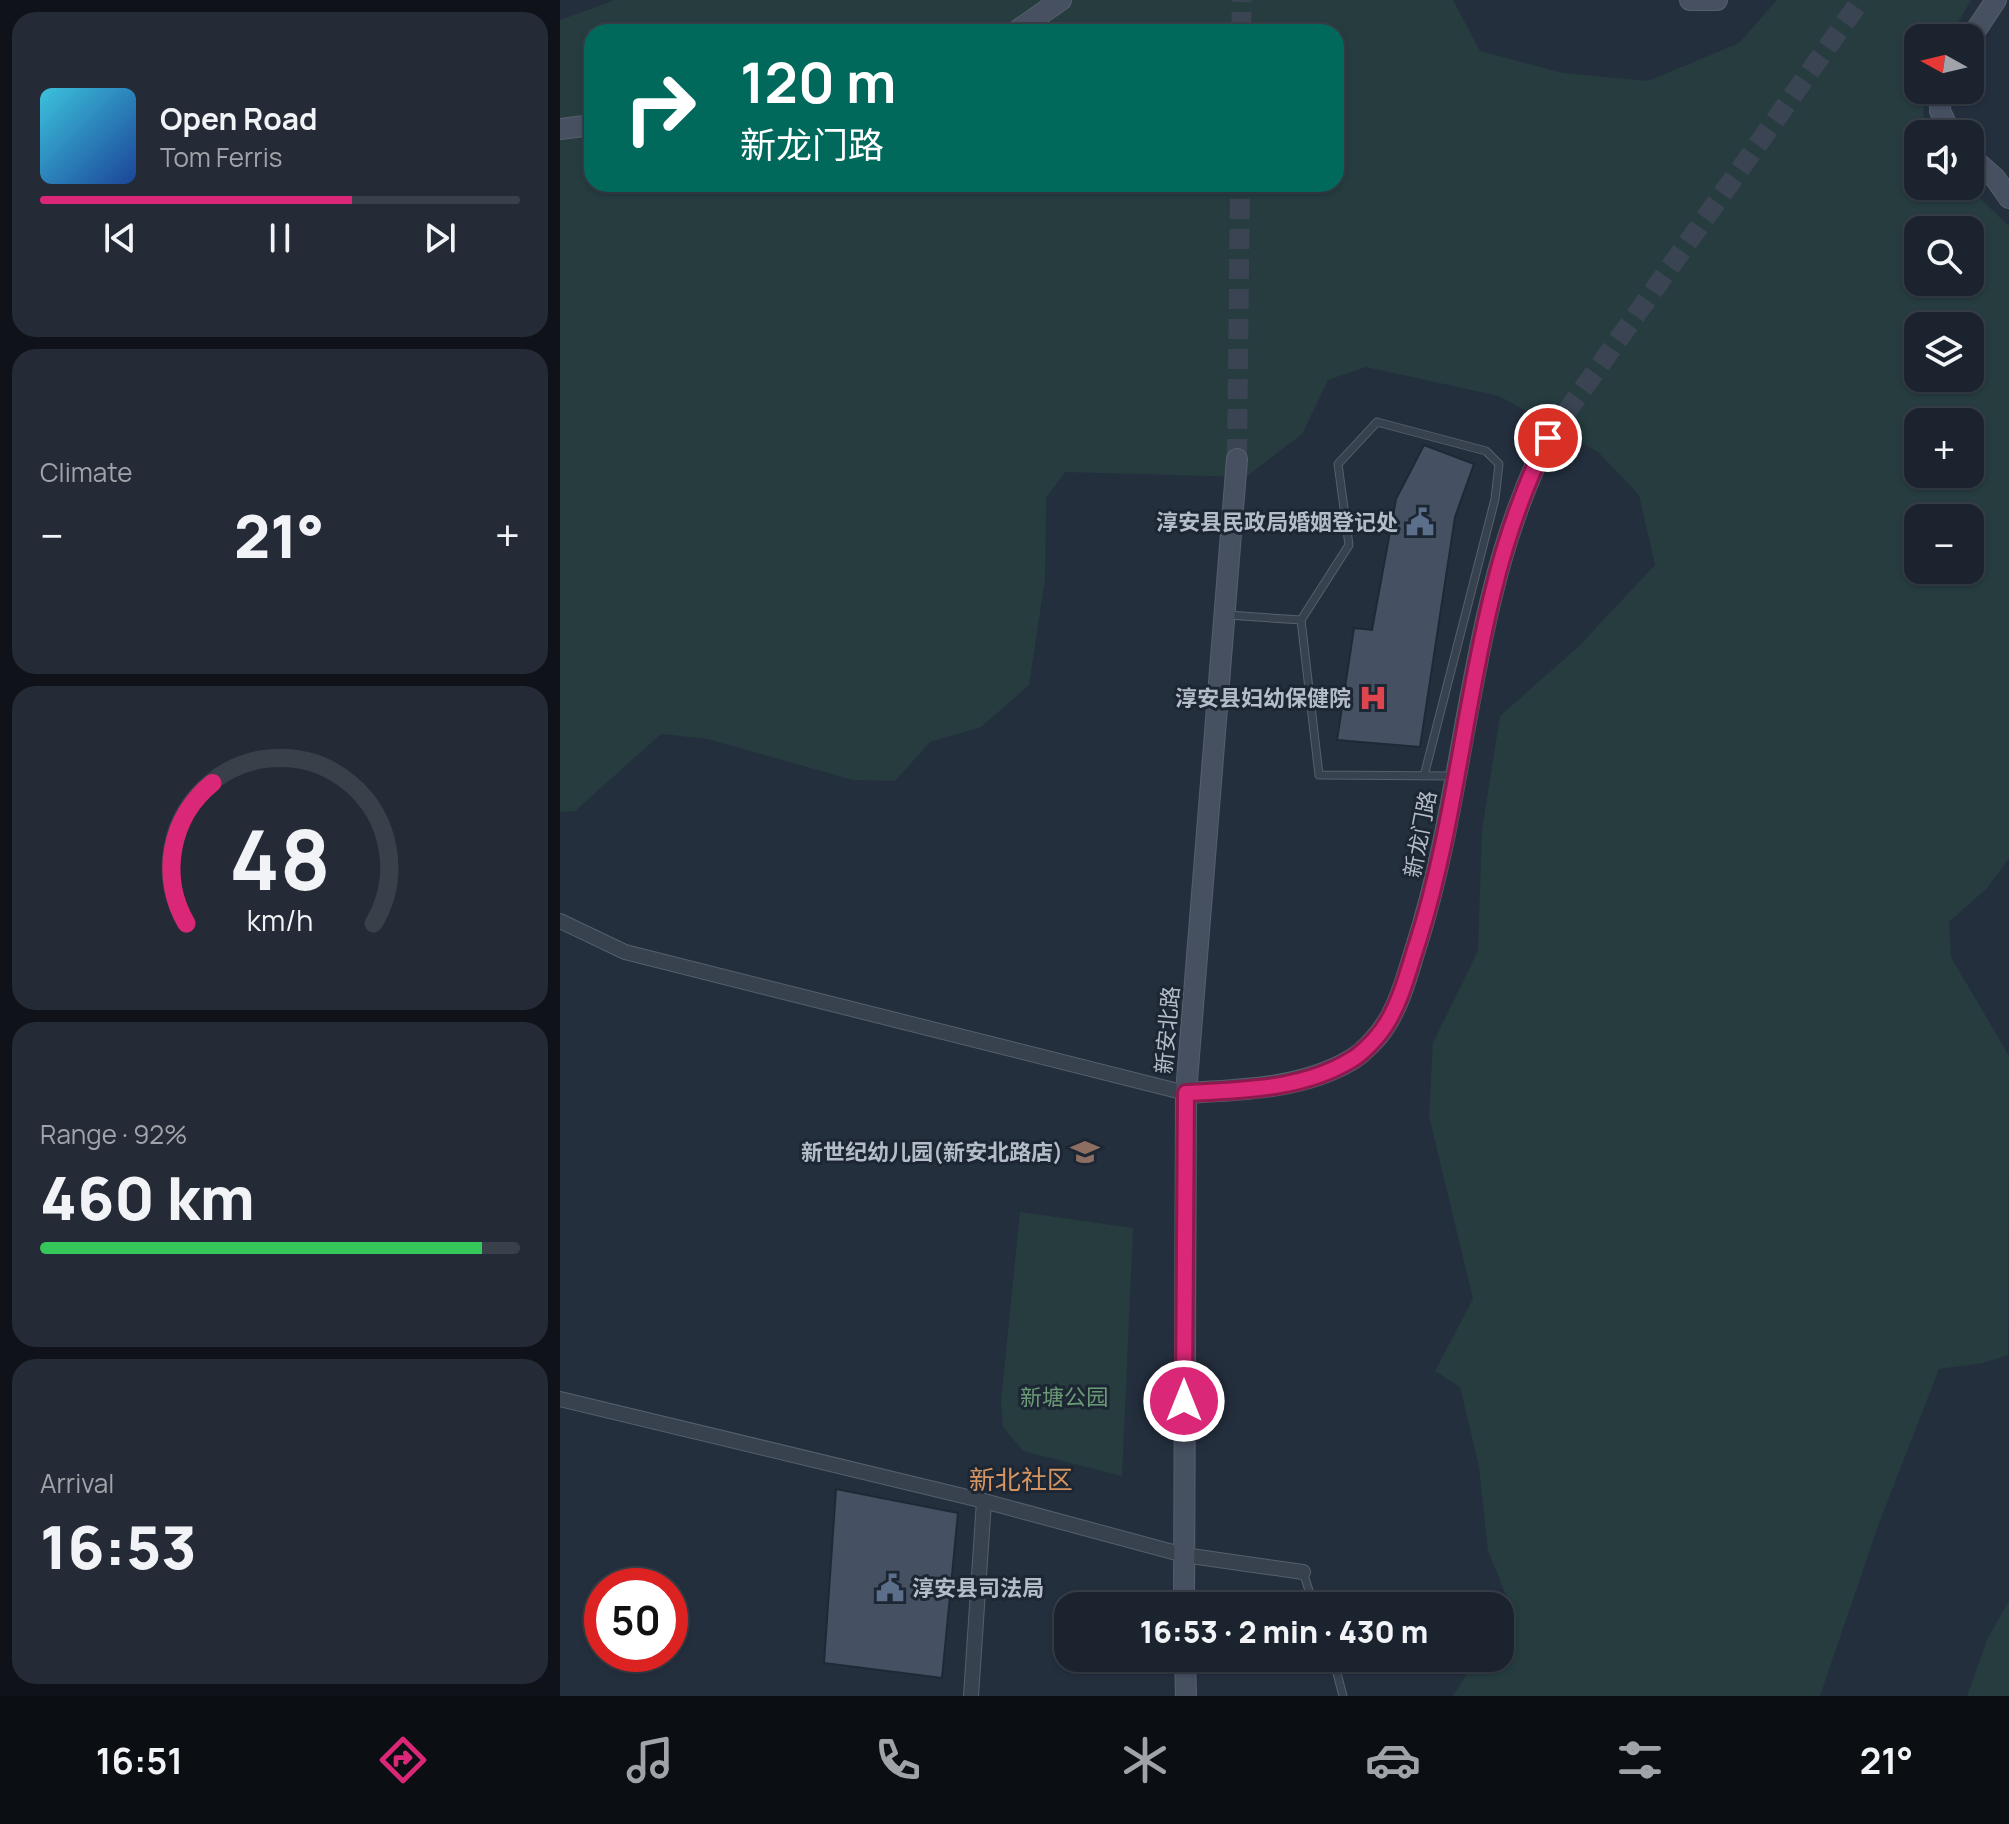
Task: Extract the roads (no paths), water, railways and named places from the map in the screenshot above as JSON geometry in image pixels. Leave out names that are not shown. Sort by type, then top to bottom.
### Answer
[{"type":"main road","points":[[1026,24],[1061,0]]},
{"type":"main road","points":[[1690,0],[1717,0]]},
{"type":"main road","points":[[1980,24],[1996,0]]},
{"type":"main road","points":[[560,129],[584,126]]},
{"type":"main road","points":[[1984,168],[2009,198]]},
{"type":"main road","name":"新龙门路","points":[[1186,1093],[1258,1089],[1316,1075],[1353,1060],[1385,1026],[1408,972],[1429,906],[1492,594],[1506,541],[1527,482],[1548,438]]},
{"type":"main road","name":"新安北路","points":[[1184,1592],[1186,1093],[1237,459]]},
{"type":"main road","points":[[1185,1672],[1186,1696]]},
{"type":"street","points":[[560,921],[625,952],[1186,1093]]},
{"type":"street","points":[[560,1399],[984,1501],[1184,1555],[1303,1572]]},
{"type":"street","points":[[971,1696],[984,1501]]},
{"type":"lane","points":[[1424,776],[1495,499],[1499,464],[1486,451],[1377,422],[1338,464],[1349,545],[1301,620],[1319,775],[1424,776],[1456,776]]},
{"type":"lane","points":[[1224,615],[1301,620]]},
{"type":"lane","points":[[1303,1572],[1309,1592]]},
{"type":"lane","points":[[1337,1672],[1343,1696]]},
{"type":"tunnel","points":[[1241,24],[1242,0]]},
{"type":"tunnel","points":[[1548,438],[1861,0]]},
{"type":"tunnel","points":[[1237,459],[1240,192]]},
{"type":"place","name":"淳安县民政局婚姻登记处","points":[[1420,522]]},
{"type":"place","name":"淳安县妇幼保健院","points":[[1373,698]]},
{"type":"place","name":"新世纪幼儿园(新安北路店)","points":[[1085,1152]]},
{"type":"place","name":"淳安县司法局","points":[[890,1588]]},
{"type":"district","name":"新北社区","points":[[1021,1479]]},
{"type":"park label","name":"新塘公园","points":[[1064,1397]]}]
